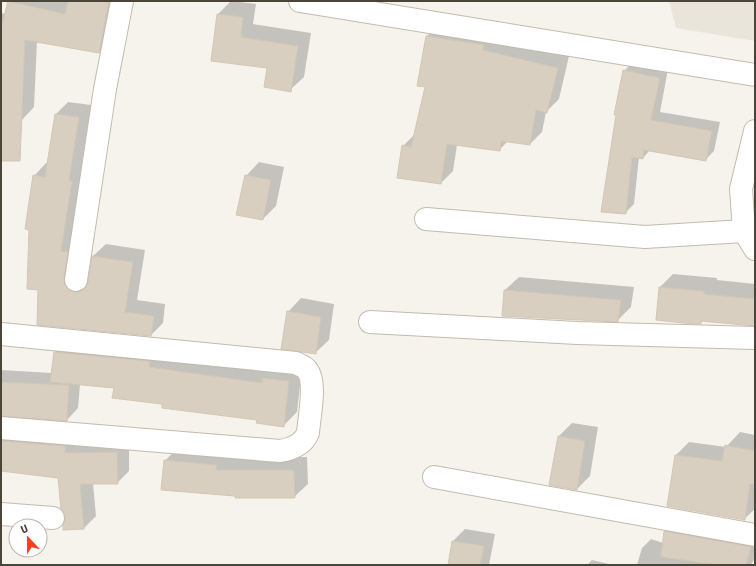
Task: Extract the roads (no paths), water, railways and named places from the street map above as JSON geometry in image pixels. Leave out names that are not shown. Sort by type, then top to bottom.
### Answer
[{"type":"street","points":[[76,280],[105,89],[122,1]]},
{"type":"street","points":[[300,1],[755,74]]},
{"type":"street","points":[[426,219],[645,238],[750,240],[741,189],[755,131]]},
{"type":"street","points":[[370,322],[577,333],[755,338]]},
{"type":"street","points":[[1,334],[296,363],[307,369],[311,378],[312,391],[308,433],[306,439],[290,449],[280,451],[1,428]]},
{"type":"street","points":[[434,477],[755,536]]},
{"type":"street","points":[[1,514],[53,518]]}]
